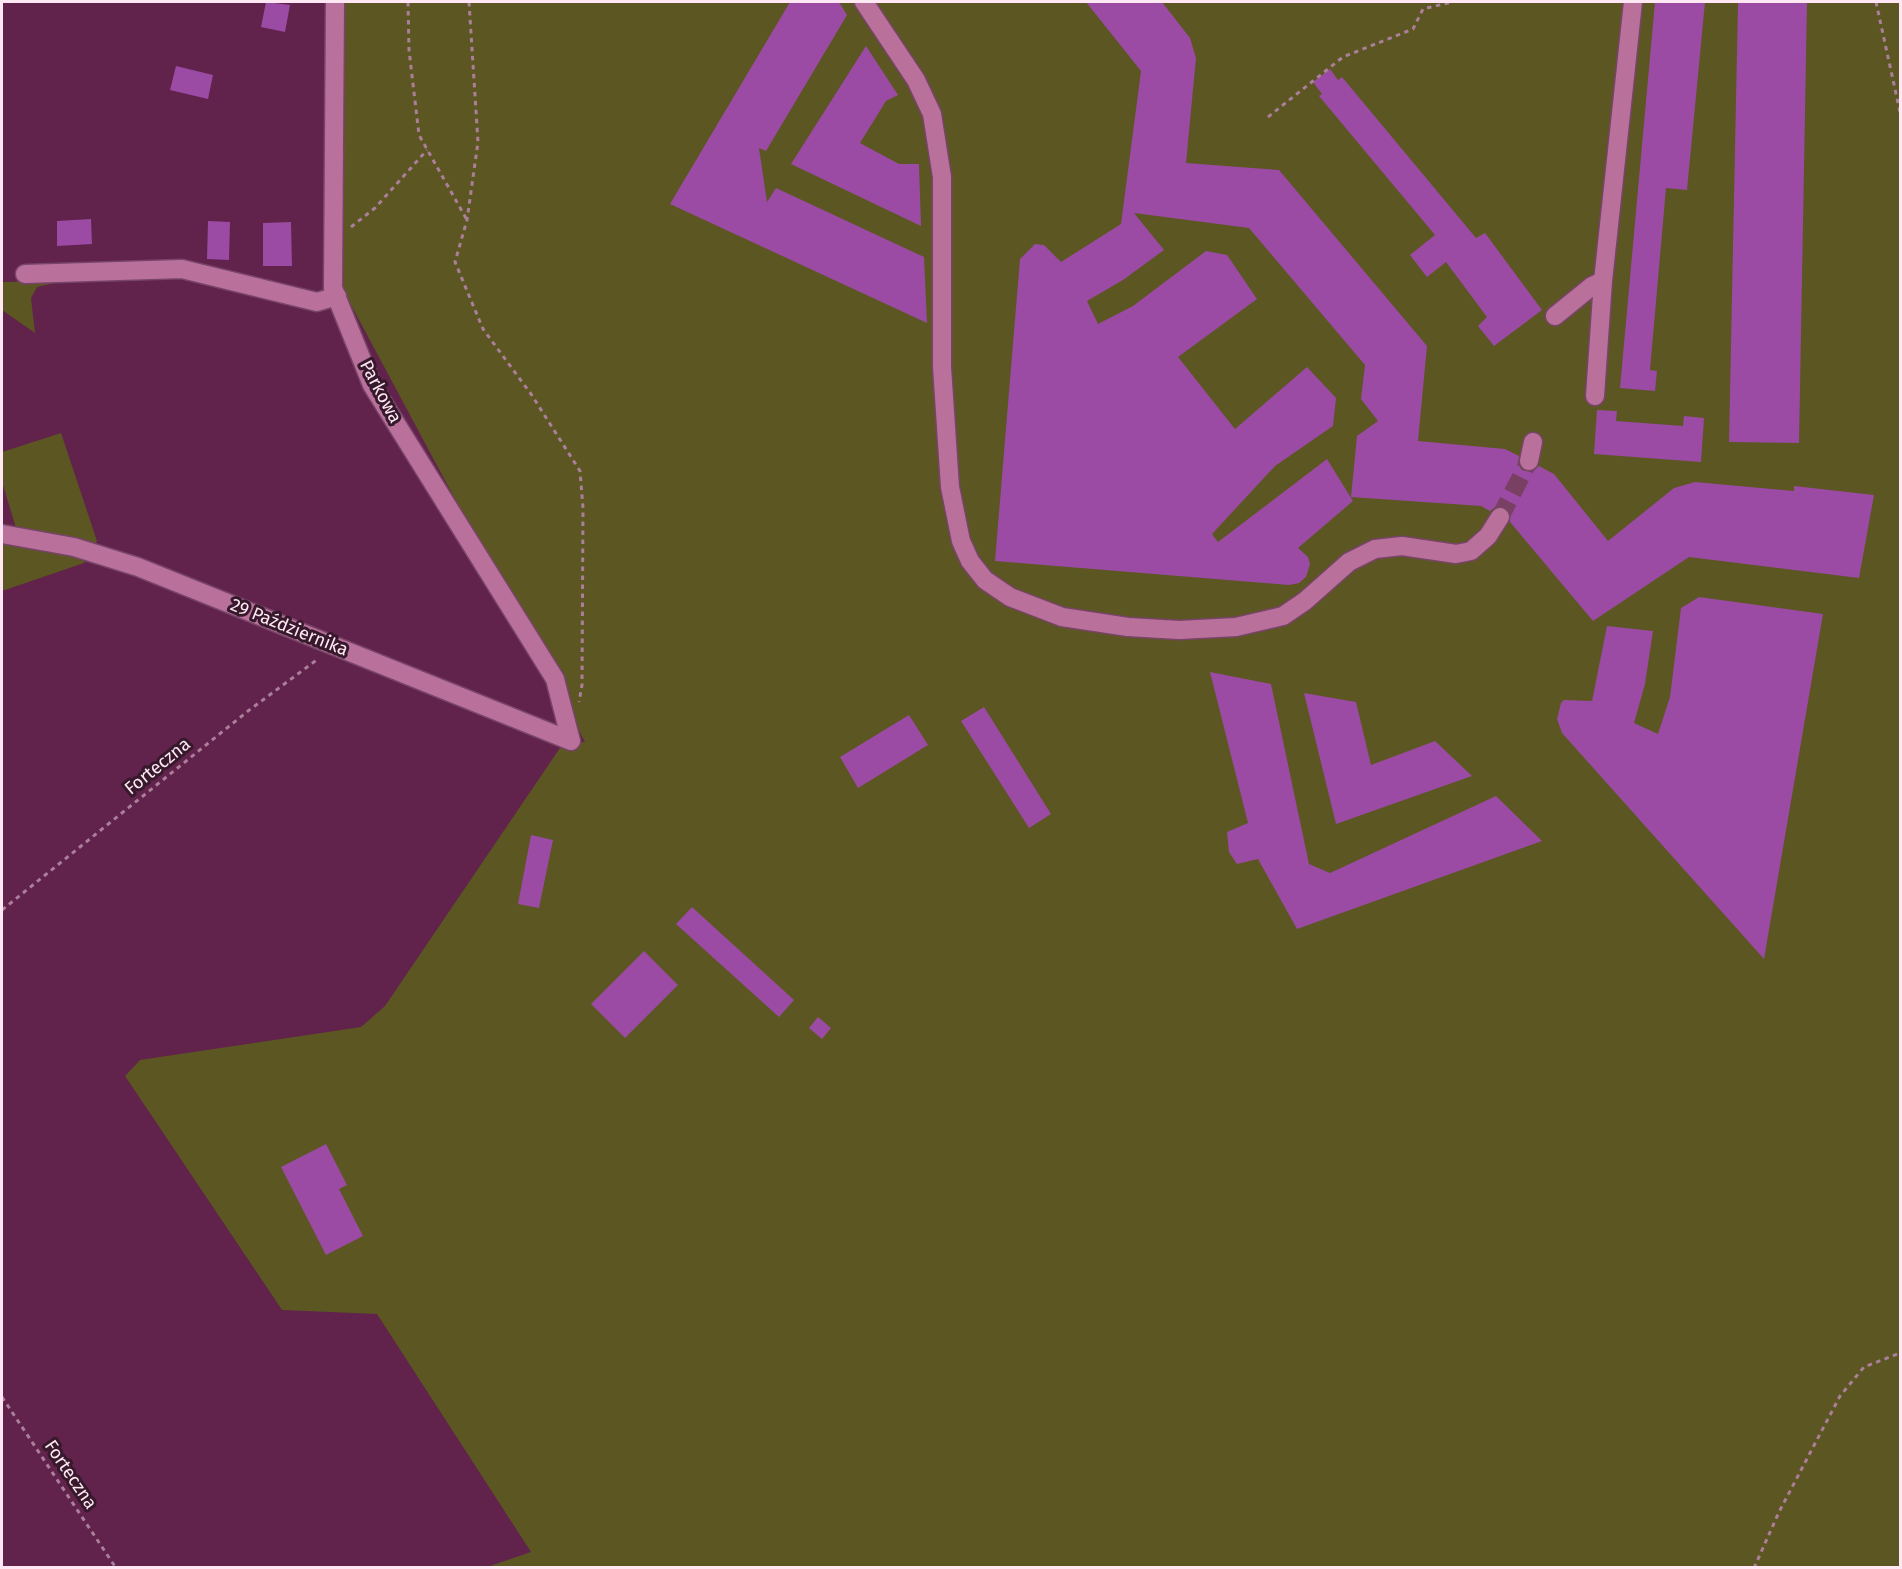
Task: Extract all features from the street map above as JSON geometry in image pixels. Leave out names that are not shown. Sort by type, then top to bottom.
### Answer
[{"type":"street","name":"Parkowa","points":[[335,2],[333,288],[372,385],[555,679],[571,741]]},
{"type":"street","points":[[864,2],[915,80],[932,114],[942,177],[942,366],[950,487],[961,541],[970,561],[985,580],[1010,597],[1062,617],[1128,627],[1179,630],[1236,627],[1283,616],[1305,601],[1349,562],[1376,549],[1402,546],[1456,554],[1471,551],[1488,536],[1500,517]]},
{"type":"street","points":[[1595,396],[1603,281],[1633,2]]},
{"type":"street","points":[[25,274],[182,269],[317,302],[337,297]]},
{"type":"street","points":[[1555,316],[1592,286],[1603,281]]},
{"type":"street","points":[[1529,461],[1533,442]]},
{"type":"street","name":"29 Października","points":[[2,534],[96,552],[138,567],[571,741]]},
{"type":"path","points":[[408,2],[410,50],[419,135],[467,220]]},
{"type":"path","points":[[469,2],[478,142],[467,220],[455,262],[483,330],[531,394],[580,471],[583,508],[582,685],[578,708]]},
{"type":"path","points":[[1268,117],[1343,57],[1413,29],[1423,9],[1452,2]]},
{"type":"path","points":[[1876,2],[1900,112]]},
{"type":"path","points":[[334,241],[375,208],[427,150]]},
{"type":"path","name":"Forteczna","points":[[2,910],[248,711],[334,647]]},
{"type":"path","points":[[1754,1568],[1779,1512],[1840,1396],[1864,1368],[1900,1353]]},
{"type":"path","name":"Forteczna","points":[[2,1397],[116,1568]]},
{"type":"shaded area","points":[[345,2],[1900,2],[1900,1567],[487,1567],[531,1552],[377,1314],[282,1310],[125,1076],[140,1060],[361,1027],[385,1006],[564,742],[585,742],[343,290]]},
{"type":"shaded area","points":[[63,281],[37,287],[31,298],[35,333],[2,310],[2,282]]},
{"type":"shaded area","points":[[61,433],[97,541],[84,563],[2,591],[2,525],[16,528],[2,482],[2,452]]},
{"type":"building","points":[[266,2],[290,5],[285,32],[261,27]]},
{"type":"building","points":[[790,2],[839,2],[847,15],[766,151],[759,148],[767,202],[776,188],[924,257],[927,323],[670,204]]},
{"type":"building","points":[[1086,2],[1162,2],[1190,38],[1196,58],[1186,163],[1279,170],[1427,346],[1418,441],[1505,449],[1519,456],[1518,464],[1522,470],[1532,472],[1539,466],[1554,474],[1608,541],[1674,488],[1695,482],[1794,491],[1794,486],[1874,495],[1859,578],[1689,557],[1593,621],[1510,522],[1510,512],[1505,507],[1495,507],[1490,511],[1481,506],[1351,497],[1357,436],[1378,421],[1361,399],[1365,365],[1249,228],[1134,213],[1164,250],[1123,280],[1087,301],[1098,324],[1133,306],[1206,251],[1227,255],[1257,299],[1178,357],[1235,429],[1307,367],[1336,398],[1333,426],[1275,466],[1212,534],[1218,542],[1327,459],[1353,501],[1298,548],[1308,557],[1310,564],[1306,577],[1299,583],[1289,585],[995,561],[1020,259],[1035,244],[1044,245],[1061,262],[1121,224],[1141,71]]},
{"type":"building","points":[[1655,2],[1705,2],[1687,190],[1666,188],[1650,370],[1657,371],[1655,391],[1620,388]]},
{"type":"building","points":[[1738,2],[1807,2],[1799,443],[1729,442]]},
{"type":"building","points":[[866,46],[898,95],[886,101],[860,143],[899,164],[919,164],[921,226],[791,164]]},
{"type":"building","points":[[176,66],[213,75],[208,99],[170,90]]},
{"type":"building","points":[[1330,69],[1338,80],[1342,77],[1476,238],[1485,233],[1542,310],[1494,346],[1478,326],[1487,317],[1446,262],[1427,277],[1410,255],[1435,235],[1319,96],[1322,94],[1313,82]]},
{"type":"building","points":[[91,219],[92,244],[57,246],[57,221]]},
{"type":"building","points":[[208,221],[230,222],[229,260],[207,259]]},
{"type":"building","points":[[291,222],[292,266],[263,266],[263,223]]},
{"type":"building","points":[[1597,410],[1617,411],[1616,421],[1683,426],[1684,416],[1704,418],[1701,462],[1594,454]]},
{"type":"building","points":[[1699,597],[1823,614],[1764,959],[1562,733],[1557,719],[1564,700],[1592,701],[1607,626],[1653,631],[1645,684],[1634,723],[1658,734],[1670,697],[1681,608]]},
{"type":"building","points":[[1210,672],[1271,684],[1309,864],[1330,873],[1496,796],[1542,841],[1297,929],[1258,859],[1237,864],[1229,852],[1227,832],[1248,823]]},
{"type":"building","points":[[1304,693],[1356,702],[1371,765],[1435,741],[1472,776],[1336,824]]},
{"type":"building","points":[[984,707],[1051,814],[1029,828],[961,721]]},
{"type":"building","points":[[909,715],[928,745],[858,788],[840,757]]},
{"type":"building","points":[[531,835],[553,840],[539,908],[518,904]]},
{"type":"building","points":[[692,907],[794,1000],[779,1017],[676,924]]},
{"type":"building","points":[[644,951],[678,985],[625,1038],[591,1004]]},
{"type":"building","points":[[818,1017],[831,1028],[822,1039],[809,1028]]},
{"type":"building","points":[[326,1144],[347,1185],[339,1189],[363,1236],[326,1255],[281,1167]]},
{"type":"tunnel","points":[[1500,517],[1529,461]]}]
